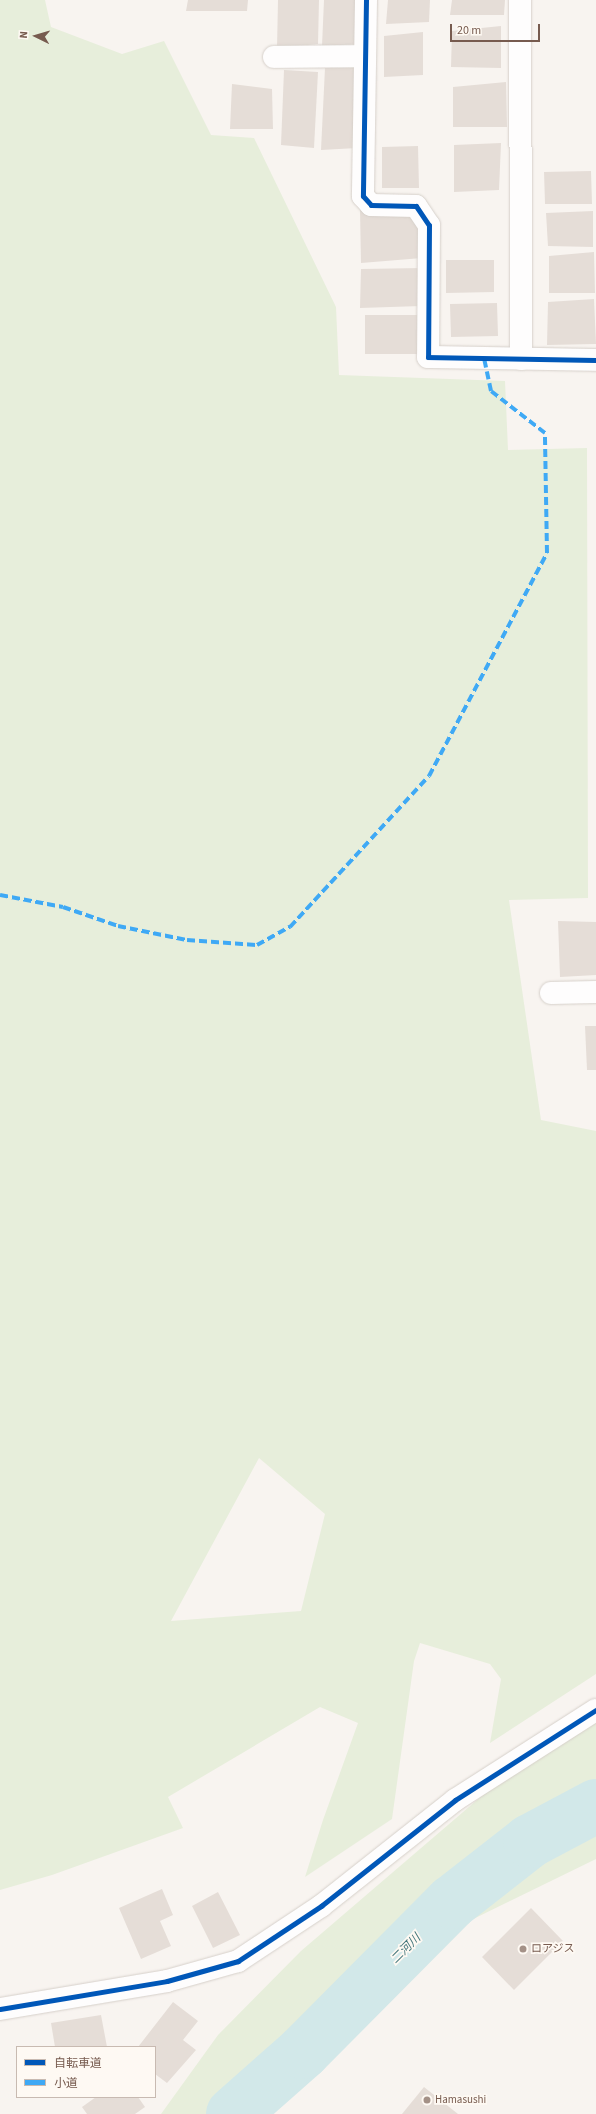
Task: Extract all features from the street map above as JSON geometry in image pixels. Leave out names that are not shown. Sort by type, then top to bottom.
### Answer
[{"type":"street","points":[[366,0],[363,196],[371,205],[416,206],[429,225],[428,358],[596,360]]},
{"type":"street","points":[[520,0],[521,359]]},
{"type":"street","points":[[274,57],[365,56]]},
{"type":"street","points":[[551,993],[596,992]]},
{"type":"street","points":[[0,2009],[167,1981],[238,1961],[321,1906],[455,1800],[596,1710]]},
{"type":"green space","points":[[0,0],[45,0],[51,27],[122,54],[164,41],[211,135],[254,138],[336,307],[339,375],[505,381],[508,450],[587,448],[588,898],[509,900],[541,1120],[596,1131],[596,1674],[490,1743],[501,1679],[490,1664],[420,1643],[414,1661],[392,1819],[305,1877],[323,1820],[358,1723],[320,1707],[168,1797],[183,1828],[52,1875],[0,1890]],"holes":[[[259,1458],[325,1514],[301,1611],[171,1621]]]},
{"type":"green space","points":[[596,1698],[596,1859],[461,1925],[379,1994],[247,2114],[161,2114],[218,2035],[301,1951]]},
{"type":"building","points":[[188,0],[248,0],[247,11],[186,11]]},
{"type":"building","points":[[278,0],[319,0],[318,44],[277,48]]},
{"type":"building","points":[[324,0],[360,0],[359,44],[322,46]]},
{"type":"building","points":[[388,0],[430,0],[429,22],[386,24]]},
{"type":"building","points":[[452,0],[505,0],[504,15],[450,15]]},
{"type":"building","points":[[501,26],[501,68],[451,67],[452,31]]},
{"type":"building","points":[[423,32],[423,75],[384,77],[384,36]]},
{"type":"building","points":[[325,68],[358,68],[357,148],[321,150]]},
{"type":"building","points":[[284,70],[318,72],[314,148],[281,145]]},
{"type":"building","points":[[506,82],[507,127],[453,127],[453,87]]},
{"type":"building","points":[[232,84],[272,89],[273,129],[230,129]]},
{"type":"building","points":[[501,143],[499,190],[454,192],[454,145]]},
{"type":"building","points":[[418,146],[419,188],[382,188],[382,147]]},
{"type":"building","points":[[591,171],[592,204],[545,204],[544,172]]},
{"type":"building","points":[[360,210],[413,213],[425,228],[422,258],[361,263]]},
{"type":"building","points":[[593,211],[593,247],[548,246],[546,213]]},
{"type":"building","points":[[594,252],[595,293],[549,293],[549,256]]},
{"type":"building","points":[[446,260],[494,260],[494,292],[446,293]]},
{"type":"building","points":[[422,268],[421,306],[360,308],[361,269]]},
{"type":"building","points":[[594,299],[596,344],[547,345],[548,302]]},
{"type":"building","points":[[497,303],[498,336],[451,337],[450,304]]},
{"type":"building","points":[[365,315],[421,315],[421,354],[365,354]]},
{"type":"building","points":[[558,921],[596,922],[596,975],[560,977]]},
{"type":"building","points":[[585,1026],[596,1026],[596,1070],[587,1070]]},
{"type":"building","points":[[162,1889],[173,1915],[160,1921],[171,1946],[141,1959],[119,1908]]},
{"type":"building","points":[[218,1892],[240,1935],[213,1948],[192,1906]]},
{"type":"building","name":"ロアジス","points":[[531,1908],[563,1941],[514,1990],[482,1957]]},
{"type":"building","points":[[173,2002],[198,2021],[183,2040],[196,2050],[167,2083],[156,2075],[156,2046],[139,2046]]},
{"type":"building","points":[[101,2015],[107,2046],[55,2046],[51,2023]]},
{"type":"building","name":"Hamasushi","points":[[424,2087],[458,2114],[402,2114]]},
{"type":"building","points":[[95,2098],[139,2098],[145,2107],[135,2114],[87,2114],[82,2107]]},
{"type":"waterway","name":"二河川","points":[[233,2114],[303,2052],[452,1902],[530,1841],[596,1806]]},
{"type":"marked path","points":[[0,895],[63,907],[118,926],[187,940],[257,945],[290,927],[429,776],[547,553],[545,433],[491,391],[484,358]]},
{"type":"cycle path","points":[[366,0],[363,196],[371,205],[416,206],[429,225],[428,357],[596,360]]},
{"type":"cycle path","points":[[0,2009],[167,1981],[238,1961],[321,1906],[455,1800],[596,1710]]},
{"type":"place","name":"ロアジス","points":[[523,1949]]},
{"type":"place","name":"Hamasushi","points":[[427,2100]]}]
